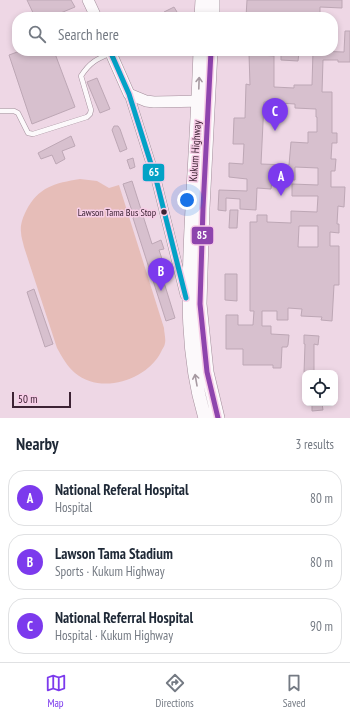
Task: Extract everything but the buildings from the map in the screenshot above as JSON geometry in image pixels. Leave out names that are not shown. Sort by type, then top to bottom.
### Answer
[{"type":"main road","points":[[201,12],[202,0]]},
{"type":"main road","points":[[213,12],[214,0]]},
{"type":"main road","name":"Kukum Highway","points":[[200,56],[204,101],[200,304],[207,372],[218,418]]},
{"type":"main road","name":"Kukum Highway","points":[[205,418],[197,388],[188,306],[192,208],[204,101],[211,56]]},
{"type":"street","points":[[88,0],[94,12]]},
{"type":"street","points":[[113,56],[130,94],[157,183],[188,306]]},
{"type":"street","points":[[130,94],[146,101],[154,102],[204,101]]},
{"type":"lane","points":[[0,111],[14,111],[18,113],[24,128],[28,133],[33,134],[87,117],[91,110],[81,76],[93,62],[104,56]]},
{"type":"shaded area","points":[[80,179],[97,181],[109,188],[119,185],[164,328],[165,344],[154,362],[134,377],[122,381],[97,383],[86,380],[75,373],[65,361],[57,348],[21,234],[23,218],[36,196],[42,191],[55,185]]},
{"type":"transit line","name":"65","points":[[112,56],[129,94],[157,183],[186,298]]},
{"type":"transit line","name":"85","points":[[211,56],[200,304],[207,372],[218,418]]},
{"type":"place","name":"National Referral Hospital","points":[[275,131]]},
{"type":"place","name":"National Referal Hospital","points":[[281,196]]},
{"type":"place","name":"Lawson Tama Bus Stop","points":[[164,212]]},
{"type":"place","name":"Lawson Tama Stadium","points":[[161,291]]}]
